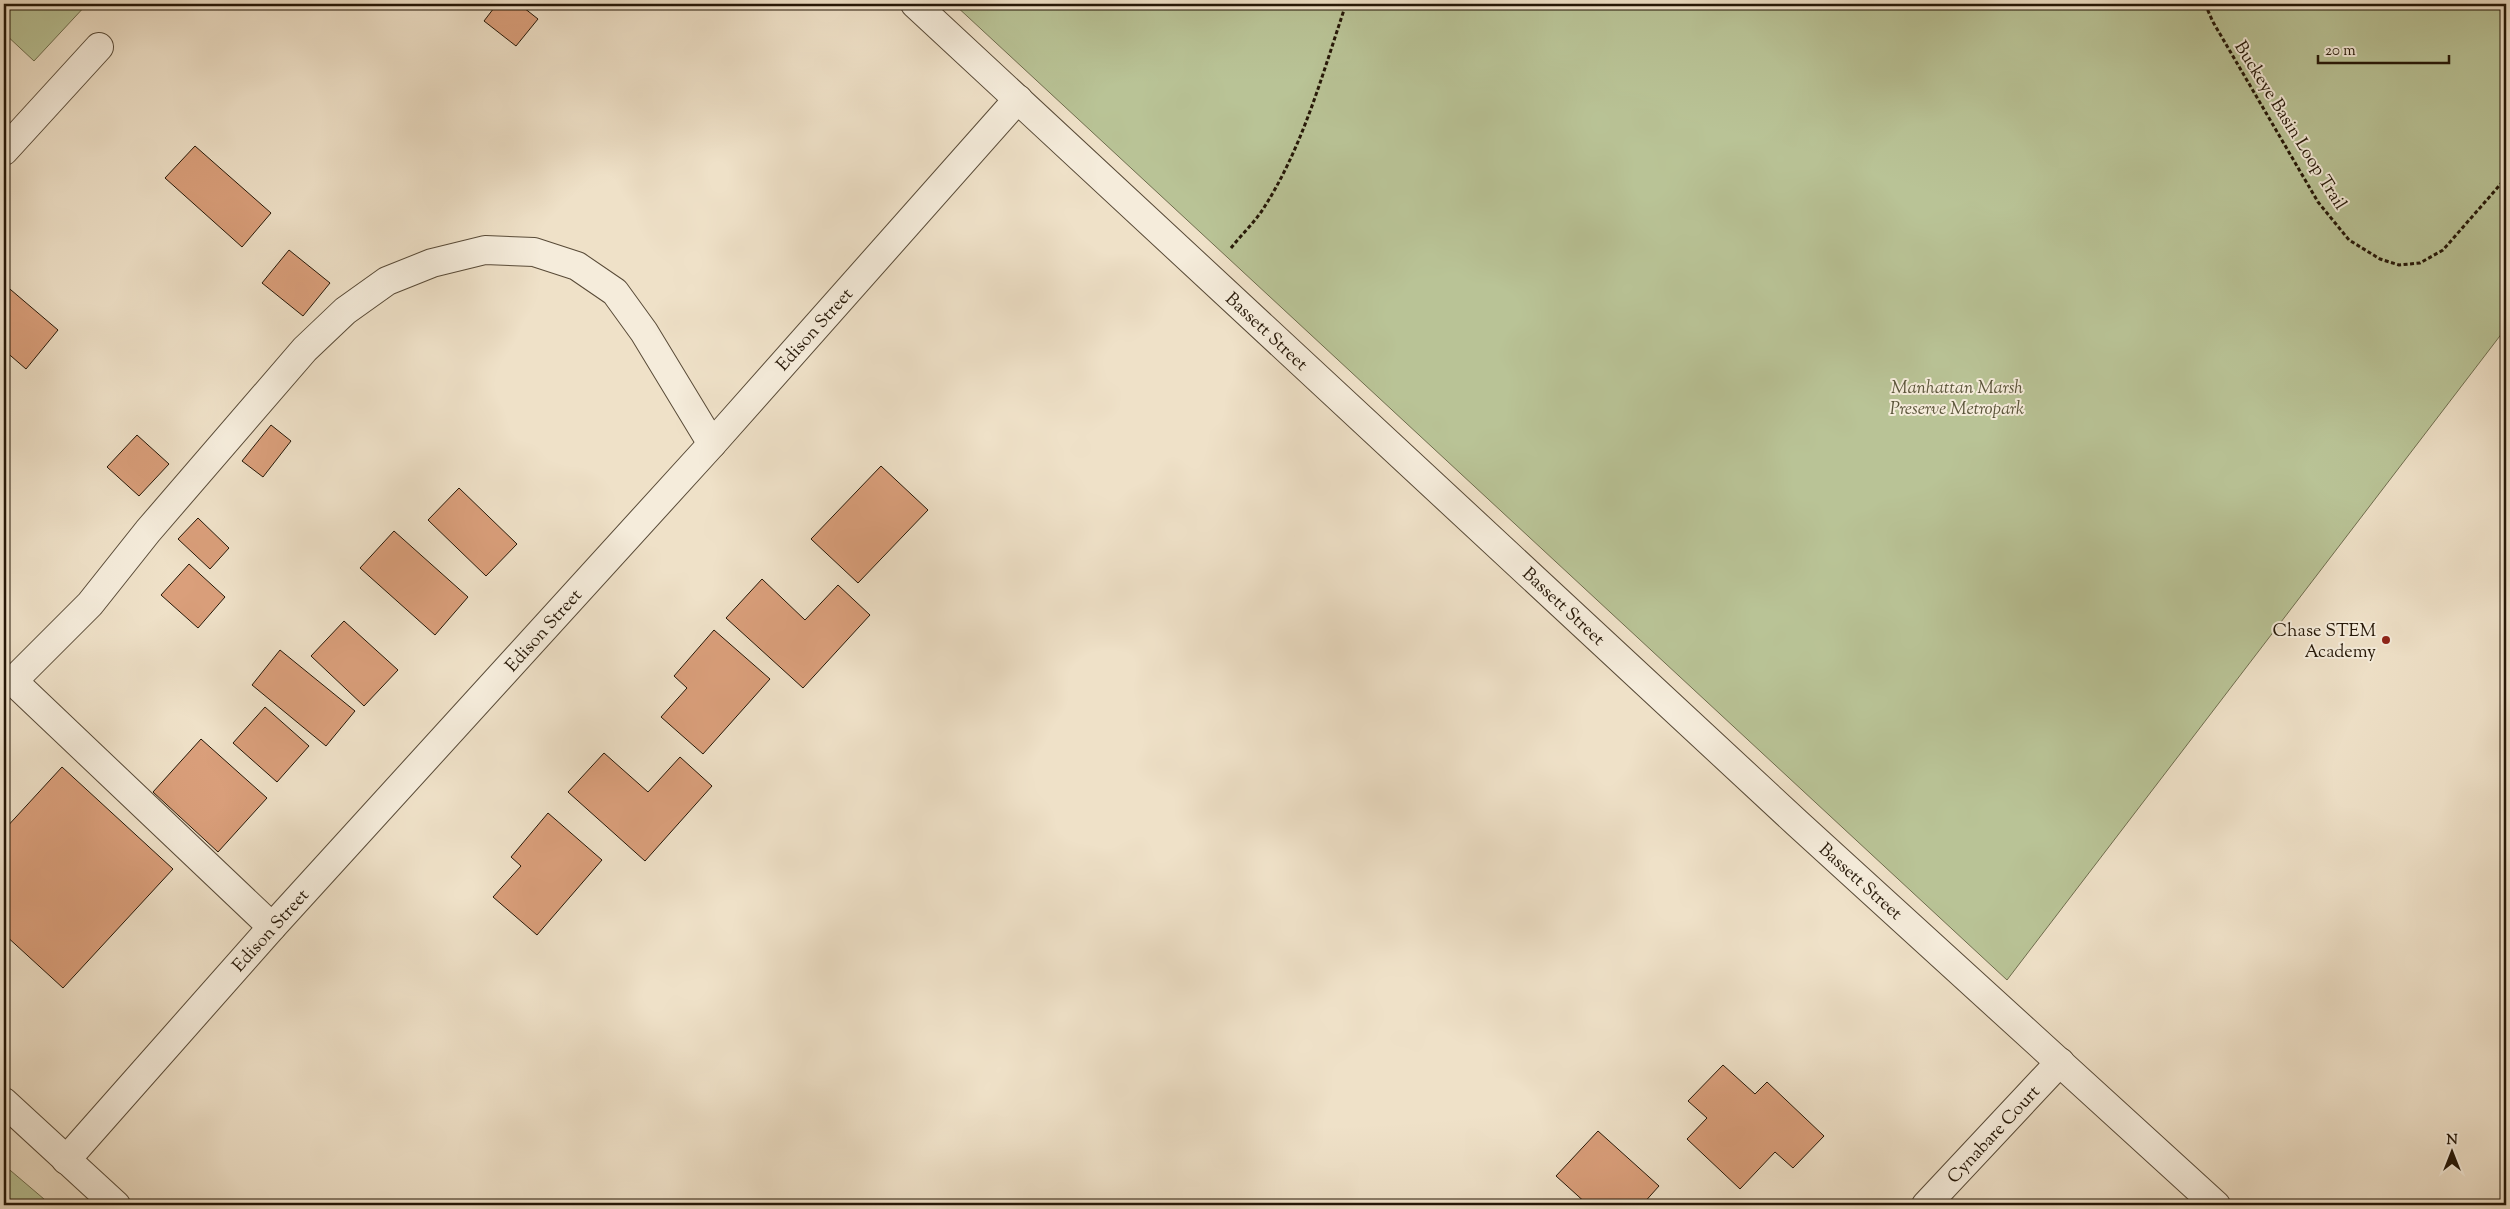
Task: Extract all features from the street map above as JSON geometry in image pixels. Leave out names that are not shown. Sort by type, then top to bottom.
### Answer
[{"type":"street","name":"Bassett Street","points":[[916,4],[1796,823],[2216,1205]]},
{"type":"street","points":[[4,151],[99,47]]},
{"type":"street","name":"Edison Street","points":[[66,1160],[272,926],[712,444],[1018,99]]},
{"type":"street","points":[[272,926],[8,679],[90,604],[148,531],[305,349],[345,311],[387,281],[432,263],[485,250],[534,252],[577,266],[615,292],[644,332],[712,444]]},
{"type":"street","name":"Cynabare Court","points":[[1926,1205],[2060,1062]]},
{"type":"street","points":[[4,1102],[116,1205]]},
{"type":"path","points":[[1208,276],[1265,207],[1315,101],[1346,4]]},
{"type":"path","name":"Buckeye Basin Loop Trail","points":[[2205,4],[2213,22],[2318,202],[2349,240],[2380,259],[2399,265],[2420,263],[2443,250],[2506,178]]},
{"type":"green space","points":[[4,4],[87,4],[34,61],[4,33]]},
{"type":"green space","name":"Manhattan Marsh Preserve Metropark","points":[[954,4],[2506,4],[2506,328],[2007,980]]},
{"type":"green space","points":[[4,1165],[51,1205],[4,1205]]},
{"type":"building","points":[[497,4],[519,4],[538,19],[516,46],[484,21]]},
{"type":"building","points":[[195,146],[271,213],[242,247],[165,178]]},
{"type":"building","points":[[289,250],[330,283],[303,316],[262,283]]},
{"type":"building","points":[[4,284],[58,330],[26,369],[4,350]]},
{"type":"building","points":[[271,425],[291,441],[263,477],[242,461]]},
{"type":"building","points":[[137,435],[169,464],[139,496],[107,467]]},
{"type":"building","points":[[881,466],[928,510],[858,583],[811,539]]},
{"type":"building","points":[[459,488],[517,544],[486,576],[428,520]]},
{"type":"building","points":[[198,518],[229,548],[210,569],[178,539]]},
{"type":"building","points":[[394,531],[468,597],[435,635],[360,568]]},
{"type":"building","points":[[189,564],[225,597],[198,628],[161,595]]},
{"type":"building","points":[[762,579],[805,620],[838,585],[870,615],[803,688],[726,618]]},
{"type":"building","points":[[344,621],[398,670],[364,706],[311,656]]},
{"type":"building","points":[[714,630],[770,679],[703,754],[661,717],[687,688],[674,676]]},
{"type":"building","points":[[280,650],[355,711],[326,746],[252,685]]},
{"type":"building","points":[[265,707],[309,746],[277,782],[233,743]]},
{"type":"building","points":[[201,739],[267,798],[218,852],[153,792]]},
{"type":"building","points":[[604,753],[648,792],[680,757],[712,786],[645,861],[568,792]]},
{"type":"building","points":[[62,767],[173,869],[63,988],[4,934],[4,830]]},
{"type":"building","points":[[548,813],[602,860],[537,935],[493,897],[521,866],[511,857]]},
{"type":"building","points":[[1723,1065],[1755,1094],[1767,1082],[1824,1136],[1793,1168],[1775,1152],[1740,1189],[1687,1139],[1707,1118],[1688,1101]]},
{"type":"building","points":[[1598,1131],[1659,1186],[1642,1205],[1588,1205],[1556,1176]]},
{"type":"place","name":"Chase STEM Academy","points":[[2386,640]]}]
